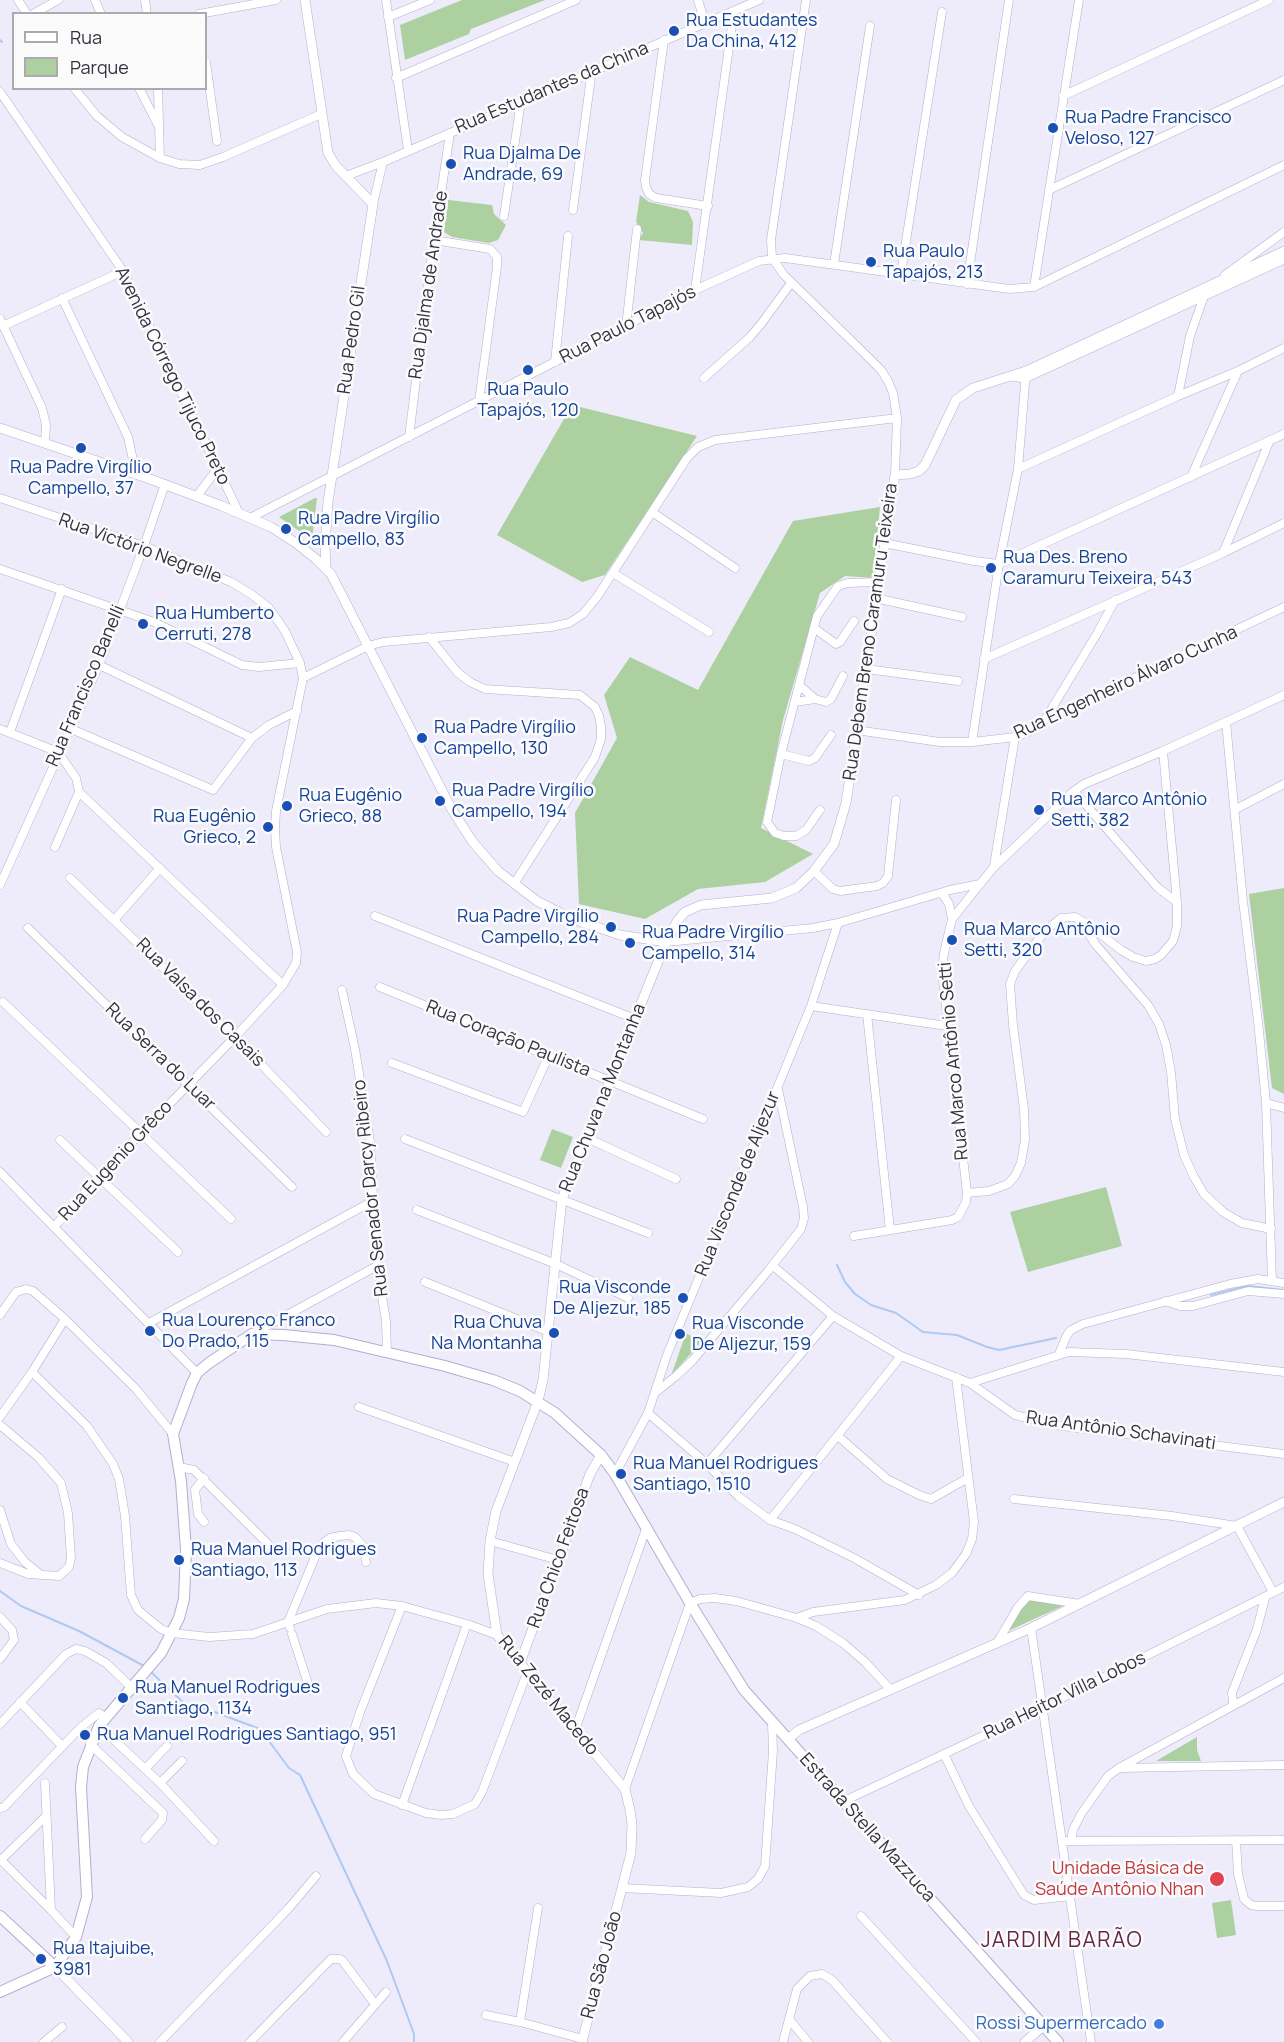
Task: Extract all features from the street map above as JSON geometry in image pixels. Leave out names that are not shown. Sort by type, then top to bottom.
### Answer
[{"type":"main road","name":"Estrada Stella Mazzuca","points":[[252,1334],[334,1340],[387,1351],[493,1380],[520,1390],[555,1413],[601,1455],[615,1474],[646,1530],[744,1690],[1058,2042]]},
{"type":"main road","points":[[0,1992],[55,1967],[76,1937],[87,1897],[82,1767],[90,1744],[102,1721],[161,1653],[172,1634],[184,1599],[186,1578],[179,1467],[173,1434],[197,1373],[252,1334]]},
{"type":"main road","points":[[0,1916],[55,1967]]},
{"type":"street","points":[[37,12],[58,0]]},
{"type":"street","points":[[204,12],[225,4],[276,0]]},
{"type":"street","points":[[305,0],[328,153],[336,166],[373,204]]},
{"type":"street","points":[[386,0],[408,150]]},
{"type":"street","points":[[388,17],[430,0]]},
{"type":"street","points":[[396,78],[576,0]]},
{"type":"street","points":[[698,0],[705,23]]},
{"type":"street","name":"Rua Estudantes da China","points":[[346,176],[759,0]]},
{"type":"street","points":[[772,258],[771,240],[806,0]]},
{"type":"street","points":[[967,284],[1009,0]]},
{"type":"street","points":[[1064,96],[1269,0]]},
{"type":"street","points":[[1034,287],[1081,1]]},
{"type":"street","points":[[695,290],[734,11]]},
{"type":"street","points":[[901,273],[942,12]]},
{"type":"street","points":[[834,264],[870,26]]},
{"type":"street","points":[[664,40],[645,180],[646,187],[649,194],[656,198],[708,206]]},
{"type":"street","points":[[207,69],[217,141]]},
{"type":"street","points":[[573,210],[592,70]]},
{"type":"street","points":[[1049,190],[1284,80]]},
{"type":"street","points":[[76,90],[97,116],[114,130],[160,158],[179,164],[200,165],[223,158],[321,114]]},
{"type":"street","points":[[140,90],[160,130]]},
{"type":"street","points":[[158,90],[160,158]]},
{"type":"street","name":"Avenida Córrego Tijuco Preto","points":[[0,92],[123,272],[239,513]]},
{"type":"street","points":[[504,216],[521,101]]},
{"type":"street","name":"Rua Djalma de Andrade","points":[[409,437],[450,133]]},
{"type":"street","name":"Rua Pedro Gil","points":[[326,569],[326,525],[332,476],[373,204],[383,162]]},
{"type":"street","points":[[1034,287],[1284,165]]},
{"type":"street","points":[[626,327],[637,230]]},
{"type":"street","points":[[1178,396],[1190,336],[1210,285],[1284,232]]},
{"type":"street","points":[[555,362],[568,236]]},
{"type":"street","points":[[434,240],[490,249],[497,257],[498,267],[479,401]]},
{"type":"street","points":[[1026,375],[1284,251]]},
{"type":"street","name":"Rua Paulo Tapajós","points":[[250,518],[695,290],[745,267],[772,258],[834,264],[1016,290],[1034,287]]},
{"type":"street","name":"Rua Debem Breno Caramuru Teixeira","points":[[666,942],[678,920],[692,908],[701,905],[772,898],[796,888],[826,856],[839,831],[846,803],[877,582],[895,475],[897,418],[893,393],[881,370],[791,283],[772,258]]},
{"type":"street","points":[[895,475],[919,471],[925,465],[947,416],[962,394],[983,384],[1009,376],[1026,375],[1203,298],[1284,259]]},
{"type":"street","points":[[45,443],[46,425],[42,408],[2,322],[123,272]]},
{"type":"street","points":[[704,378],[761,324],[791,283]]},
{"type":"street","points":[[62,298],[128,437],[135,474]]},
{"type":"street","points":[[1018,469],[1238,371],[1284,348]]},
{"type":"street","points":[[1191,477],[1238,371]]},
{"type":"street","points":[[972,742],[999,564],[1018,469],[1026,375]]},
{"type":"street","points":[[69,728],[213,790],[252,738],[269,725],[297,711],[303,678],[368,645],[429,637],[551,627],[569,623],[583,614],[613,573],[687,458],[698,447],[716,440],[897,418]]},
{"type":"street","points":[[0,428],[197,496],[271,527],[296,543],[331,574],[459,821],[472,841],[498,872],[537,901],[570,918],[620,935],[666,942],[813,928],[838,923],[942,892],[980,884]]},
{"type":"street","points":[[884,543],[999,564],[1284,434]]},
{"type":"street","points":[[1223,553],[1270,440]]},
{"type":"street","points":[[197,496],[217,469]]},
{"type":"street","name":"Rua Francisco Banelli","points":[[0,885],[99,664],[165,484]]},
{"type":"street","name":"Rua Victório Negrelle","points":[[0,498],[144,546],[231,582],[269,608],[285,631],[300,663],[303,678]]},
{"type":"street","points":[[652,512],[735,568]]},
{"type":"street","points":[[984,659],[1223,553],[1284,523]]},
{"type":"street","points":[[0,569],[120,609],[187,637],[242,665],[259,667],[300,663]]},
{"type":"street","points":[[613,573],[709,632]]},
{"type":"street","points":[[820,810],[806,830],[796,836],[775,833],[767,822],[781,754],[818,616],[838,586],[848,583],[877,582]]},
{"type":"street","points":[[10,732],[62,589]]},
{"type":"street","points":[[875,598],[962,617]]},
{"type":"street","points":[[1045,720],[1098,632],[1114,600]]},
{"type":"street","name":"Rua Engenheiro Álvaro Cunha","points":[[856,730],[940,742],[1015,738],[1045,720],[1284,607]]},
{"type":"street","points":[[814,628],[836,644],[840,642],[854,621]]},
{"type":"street","points":[[429,637],[458,672],[485,689],[580,695],[588,700],[599,716],[602,726],[601,739],[595,757],[514,884]]},
{"type":"street","points":[[99,664],[252,738]]},
{"type":"street","points":[[866,669],[957,681]]},
{"type":"street","points":[[799,685],[822,702],[831,699],[843,676]]},
{"type":"street","name":"Rua Marco Antônio Setti","points":[[967,1193],[942,971],[952,919],[994,867],[1074,790],[1095,778],[1163,751],[1284,695]]},
{"type":"street","points":[[795,702],[815,699]]},
{"type":"street","name":"Rua Eugenio Grêco","points":[[55,1226],[99,1176],[283,985],[296,963],[297,952],[276,847],[275,829],[276,811],[297,711]]},
{"type":"street","points":[[1226,722],[1266,1103],[1272,1281]]},
{"type":"street","points":[[0,729],[58,752],[72,771],[79,792],[283,985]]},
{"type":"street","points":[[781,754],[809,761],[814,758],[831,735]]},
{"type":"street","points":[[994,867],[1015,738]]},
{"type":"street","points":[[854,1236],[952,1220],[958,1217],[963,1210],[967,1193],[989,1191],[1008,1184],[1015,1176],[1021,1163],[1025,1140],[1024,1109],[1010,984],[1015,971],[1045,931],[1060,918],[1071,916],[1133,957],[1146,961],[1155,959],[1168,949],[1177,926],[1178,902],[1163,751]]},
{"type":"street","points":[[1236,809],[1284,784]]},
{"type":"street","points":[[1074,790],[1158,888],[1178,902]]},
{"type":"street","points":[[56,847],[79,792]]},
{"type":"street","points":[[814,871],[833,889],[840,891],[877,886],[886,880],[897,800]]},
{"type":"street","points":[[115,919],[160,868]]},
{"type":"street","name":"Rua Valsa dos Casais","points":[[70,878],[235,1037],[326,1132]]},
{"type":"street","points":[[942,892],[949,904],[952,919]]},
{"type":"street","points":[[375,916],[635,1019]]},
{"type":"street","points":[[1080,920],[1096,945],[1148,1005],[1159,1024],[1166,1045],[1175,1119],[1184,1155],[1204,1194],[1223,1212],[1242,1223],[1271,1228]]},
{"type":"street","name":"Rua Visconde de Aljezur","points":[[615,1474],[648,1413],[672,1345],[811,1006],[838,923]]},
{"type":"street","name":"Rua Serra do Luar","points":[[28,928],[292,1187]]},
{"type":"street","name":"Rua Chuva na Montanha","points":[[538,1401],[549,1332],[562,1199],[666,942]]},
{"type":"street","name":"Rua Coração Paulista","points":[[380,987],[703,1119]]},
{"type":"street","name":"Rua Senador Darcy Ribeiro","points":[[342,990],[355,1049],[370,1142],[377,1266],[386,1321],[387,1351]]},
{"type":"street","points":[[3,1002],[231,1219]]},
{"type":"street","points":[[811,1006],[947,1026]]},
{"type":"street","points":[[867,1014],[890,1230]]},
{"type":"street","points":[[392,1063],[523,1112],[549,1055]]},
{"type":"street","points":[[654,1393],[692,1361],[773,1266],[801,1229],[804,1218],[803,1207],[778,1088]]},
{"type":"street","points":[[1266,1103],[1284,1108]]},
{"type":"street","points":[[587,1138],[676,1179]]},
{"type":"street","points":[[405,1139],[648,1233]]},
{"type":"street","points":[[60,1140],[178,1252]]},
{"type":"street","points":[[0,1172],[197,1373]]},
{"type":"street","points":[[0,1185],[6,1178]]},
{"type":"street","points":[[149,1323],[373,1202]]},
{"type":"street","points":[[417,1210],[556,1264],[628,1298]]},
{"type":"street","points":[[252,1334],[377,1266]]},
{"type":"street","name":"Rua Antônio Schavinati","points":[[773,1266],[833,1316],[901,1356],[970,1383],[1015,1415],[1062,1426],[1284,1454]]},
{"type":"street","points":[[1059,1354],[1063,1340],[1076,1327],[1243,1281],[1284,1283]]},
{"type":"street","points":[[425,1282],[549,1332]]},
{"type":"street","points":[[0,1315],[16,1292],[26,1289],[33,1290],[141,1395],[173,1434]]},
{"type":"street","points":[[1164,1301],[1185,1307],[1248,1291],[1284,1294]]},
{"type":"street","points":[[707,1464],[833,1316]]},
{"type":"street","points":[[0,1417],[65,1319]]},
{"type":"street","points":[[970,1383],[1059,1354],[1084,1351],[1284,1372]]},
{"type":"street","points":[[770,1520],[901,1356]]},
{"type":"street","points":[[32,1372],[87,1426],[113,1464],[122,1493],[131,1595],[134,1605],[161,1629],[172,1634],[209,1637],[253,1634],[290,1628],[327,1609],[376,1603],[402,1606],[497,1635]]},
{"type":"street","points":[[797,1618],[813,1612],[893,1603],[919,1594],[952,1573],[966,1554],[972,1539],[974,1522],[956,1377]]},
{"type":"street","name":"Rua Zezé Macedo","points":[[538,1401],[496,1511],[490,1541],[488,1574],[497,1635],[625,1789],[633,1838],[622,1888]]},
{"type":"street","points":[[359,1407],[515,1462]]},
{"type":"street","points":[[648,1413],[707,1464],[739,1497],[770,1520],[795,1529],[854,1558],[919,1594]]},
{"type":"street","points":[[0,1425],[38,1457],[57,1478],[64,1490],[71,1558],[69,1567],[59,1576],[21,1572],[0,1563]]},
{"type":"street","points":[[837,1436],[887,1479],[931,1499],[968,1478]]},
{"type":"street","name":"Rua Chico Feitosa","points":[[520,1663],[590,1474],[601,1455]]},
{"type":"street","points":[[179,1467],[194,1470],[204,1478],[273,1548]]},
{"type":"street","points":[[204,1478],[195,1490],[198,1514],[204,1522]]},
{"type":"street","points":[[1014,1500],[1172,1516],[1237,1526]]},
{"type":"street","points":[[773,1751],[799,1730],[997,1644],[1284,1502]]},
{"type":"street","points":[[0,1510],[11,1544],[25,1562],[41,1575]]},
{"type":"street","points":[[1237,1526],[1273,1592]]},
{"type":"street","points":[[574,1730],[646,1530]]},
{"type":"street","points":[[310,1690],[290,1628],[318,1550],[330,1538],[350,1535],[355,1537],[364,1548],[366,1562]]},
{"type":"street","points":[[490,1541],[558,1560]]},
{"type":"street","name":"Rua Heitor Villa Lobos","points":[[844,1801],[1042,1708],[1284,1587]]},
{"type":"street","points":[[997,1644],[1018,1607],[1028,1596],[1080,1604]]},
{"type":"street","points":[[625,1789],[690,1603],[705,1598],[715,1598],[797,1618],[829,1633],[843,1643],[865,1662],[890,1689]]},
{"type":"street","points":[[1233,1704],[1232,1693],[1257,1629],[1265,1598]]},
{"type":"street","points":[[402,1606],[360,1712],[346,1756],[353,1774],[374,1794],[426,1813],[441,1815],[453,1814],[475,1804],[482,1792],[527,1673]]},
{"type":"street","points":[[0,1617],[12,1630],[14,1640],[0,1659]]},
{"type":"street","points":[[402,1805],[467,1624]]},
{"type":"street","points":[[1031,1628],[1091,2042]]},
{"type":"street","points":[[0,1724],[66,1654],[76,1649],[85,1651],[106,1663],[135,1684]]},
{"type":"street","points":[[1071,1841],[1073,1830],[1081,1814],[1108,1776],[1233,1704],[1284,1678]]},
{"type":"street","points":[[20,1702],[62,1746]]},
{"type":"street","points":[[0,1808],[4,1807],[62,1746],[99,1713],[102,1721],[145,1769],[214,1841]]},
{"type":"street","points":[[622,1888],[721,1893],[748,1887],[758,1879],[765,1866],[773,1751],[772,1723]]},
{"type":"street","points":[[90,1744],[163,1813],[162,1820],[145,1839]]},
{"type":"street","points":[[145,1769],[167,1746]]},
{"type":"street","points":[[944,1754],[969,1806],[1024,1895],[1034,1899],[1071,1896]]},
{"type":"street","points":[[160,1783],[182,1761]]},
{"type":"street","points":[[1119,1768],[1284,1765]]},
{"type":"street","points":[[45,1783],[51,1910]]},
{"type":"street","points":[[45,1816],[1,1859],[76,1937]]},
{"type":"street","points":[[1236,1840],[1238,1874],[1244,1899],[1251,1905],[1284,1906]]},
{"type":"street","points":[[1062,1841],[1284,1840]]},
{"type":"street","points":[[160,2042],[289,1908],[316,1876]]},
{"type":"street","name":"Rua São João","points":[[583,2041],[622,1888]]},
{"type":"street","points":[[520,2022],[538,1908]]},
{"type":"street","points":[[861,1916],[976,2042]]},
{"type":"street","points":[[256,2040],[326,1963],[334,1958],[342,1960],[375,2004]]},
{"type":"street","points":[[55,1967],[128,2042]]},
{"type":"street","points":[[783,2042],[795,1995],[803,1981],[810,1976],[822,1974],[832,1980],[887,2042]]},
{"type":"street","points":[[343,2042],[386,1992]]},
{"type":"street","points":[[486,2015],[520,2022],[583,2041]]},
{"type":"street","points":[[789,2019],[808,2042]]},
{"type":"street","points":[[44,2042],[62,2026]]},
{"type":"street","points":[[1025,2042],[1043,2026]]},
{"type":"green space","points":[[462,0],[545,0],[471,29],[469,34],[405,60],[400,25]]},
{"type":"green space","points":[[640,195],[649,202],[688,211],[693,222],[692,245],[639,240],[643,233],[636,222]]},
{"type":"green space","points":[[448,200],[492,205],[494,214],[506,225],[498,240],[489,243],[452,237],[444,232]]},
{"type":"green space","points":[[572,405],[697,436],[605,575],[582,582],[497,535]]},
{"type":"green space","points":[[315,498],[317,498],[312,540],[279,517]]},
{"type":"green space","points":[[880,507],[873,578],[845,576],[820,593],[783,720],[761,828],[813,854],[765,882],[698,889],[645,919],[579,904],[575,813],[617,738],[604,695],[630,657],[698,690],[793,521]]},
{"type":"green space","points":[[1284,888],[1284,1094],[1272,1088],[1249,894]]},
{"type":"green space","points":[[552,1129],[573,1137],[561,1168],[540,1160]]},
{"type":"green space","points":[[1106,1187],[1122,1246],[1028,1272],[1010,1212]]},
{"type":"green space","points":[[686,1333],[701,1342],[671,1376]]},
{"type":"green space","points":[[1029,1599],[1067,1604],[1006,1632],[1025,1602]]},
{"type":"green space","points":[[1197,1737],[1197,1750],[1201,1761],[1156,1761]]},
{"type":"green space","points":[[1231,1900],[1236,1935],[1217,1938],[1212,1903]]},
{"type":"waterway","points":[[837,1265],[845,1282],[855,1294],[871,1305],[896,1313],[923,1332],[957,1335],[999,1350],[1056,1338]]},
{"type":"waterway","points":[[1211,1295],[1247,1286],[1284,1290]]},
{"type":"waterway","points":[[0,1591],[21,1606],[79,1631],[146,1667]]},
{"type":"waterway","points":[[150,1671],[187,1706],[212,1711],[260,1729],[289,1768],[300,1775],[387,1961],[414,2034],[414,2042]]},
{"type":"place","name":"Rua Estudantes Da China, 412","points":[[674,31]]},
{"type":"place","name":"Rua Padre Francisco Veloso, 127","points":[[1053,128]]},
{"type":"place","name":"Rua Djalma De Andrade, 69","points":[[451,164]]},
{"type":"place","name":"Rua Paulo Tapajós, 213","points":[[871,262]]},
{"type":"place","name":"Rua Paulo Tapajós, 120","points":[[528,370]]},
{"type":"place","name":"Rua Padre Virgílio Campello, 37","points":[[81,448]]},
{"type":"place","name":"Rua Padre Virgílio Campello, 83","points":[[286,529]]},
{"type":"place","name":"Rua Des. Breno Caramuru Teixeira, 543","points":[[991,568]]},
{"type":"place","name":"Rua Humberto Cerruti, 278","points":[[143,624]]},
{"type":"place","name":"Rua Padre Virgílio Campello, 130","points":[[422,738]]},
{"type":"place","name":"Rua Padre Virgílio Campello, 194","points":[[440,801]]},
{"type":"place","name":"Rua Eugênio Grieco, 88","points":[[287,806]]},
{"type":"place","name":"Rua Marco Antônio Setti, 382","points":[[1039,810]]},
{"type":"place","name":"Rua Eugênio Grieco, 2","points":[[268,827]]},
{"type":"place","name":"Rua Padre Virgílio Campello, 284","points":[[611,927]]},
{"type":"place","name":"Rua Marco Antônio Setti, 320","points":[[952,940]]},
{"type":"place","name":"Rua Padre Virgílio Campello, 314","points":[[630,943]]},
{"type":"place","name":"Rua Visconde De Aljezur, 185","points":[[683,1298]]},
{"type":"place","name":"Rua Lourenço Franco Do Prado, 115","points":[[150,1331]]},
{"type":"place","name":"Rua Chuva Na Montanha","points":[[554,1333]]},
{"type":"place","name":"Rua Visconde De Aljezur, 159","points":[[680,1334]]},
{"type":"place","name":"Rua Manuel Rodrigues Santiago, 1510","points":[[621,1474]]},
{"type":"place","name":"Rua Manuel Rodrigues Santiago, 113","points":[[179,1560]]},
{"type":"place","name":"Rua Manuel Rodrigues Santiago, 1134","points":[[123,1698]]},
{"type":"place","name":"Rua Manuel Rodrigues Santiago, 951","points":[[85,1735]]},
{"type":"place","name":"Unidade Básica de Saúde Antônio Nhan","points":[[1217,1879]]},
{"type":"place","name":"Rua Itajuibe, 3981","points":[[41,1959]]},
{"type":"place","name":"Rossi Supermercado","points":[[1159,2024]]},
{"type":"district","name":"JARDIM BARÃO","points":[[1062,1941]]}]
